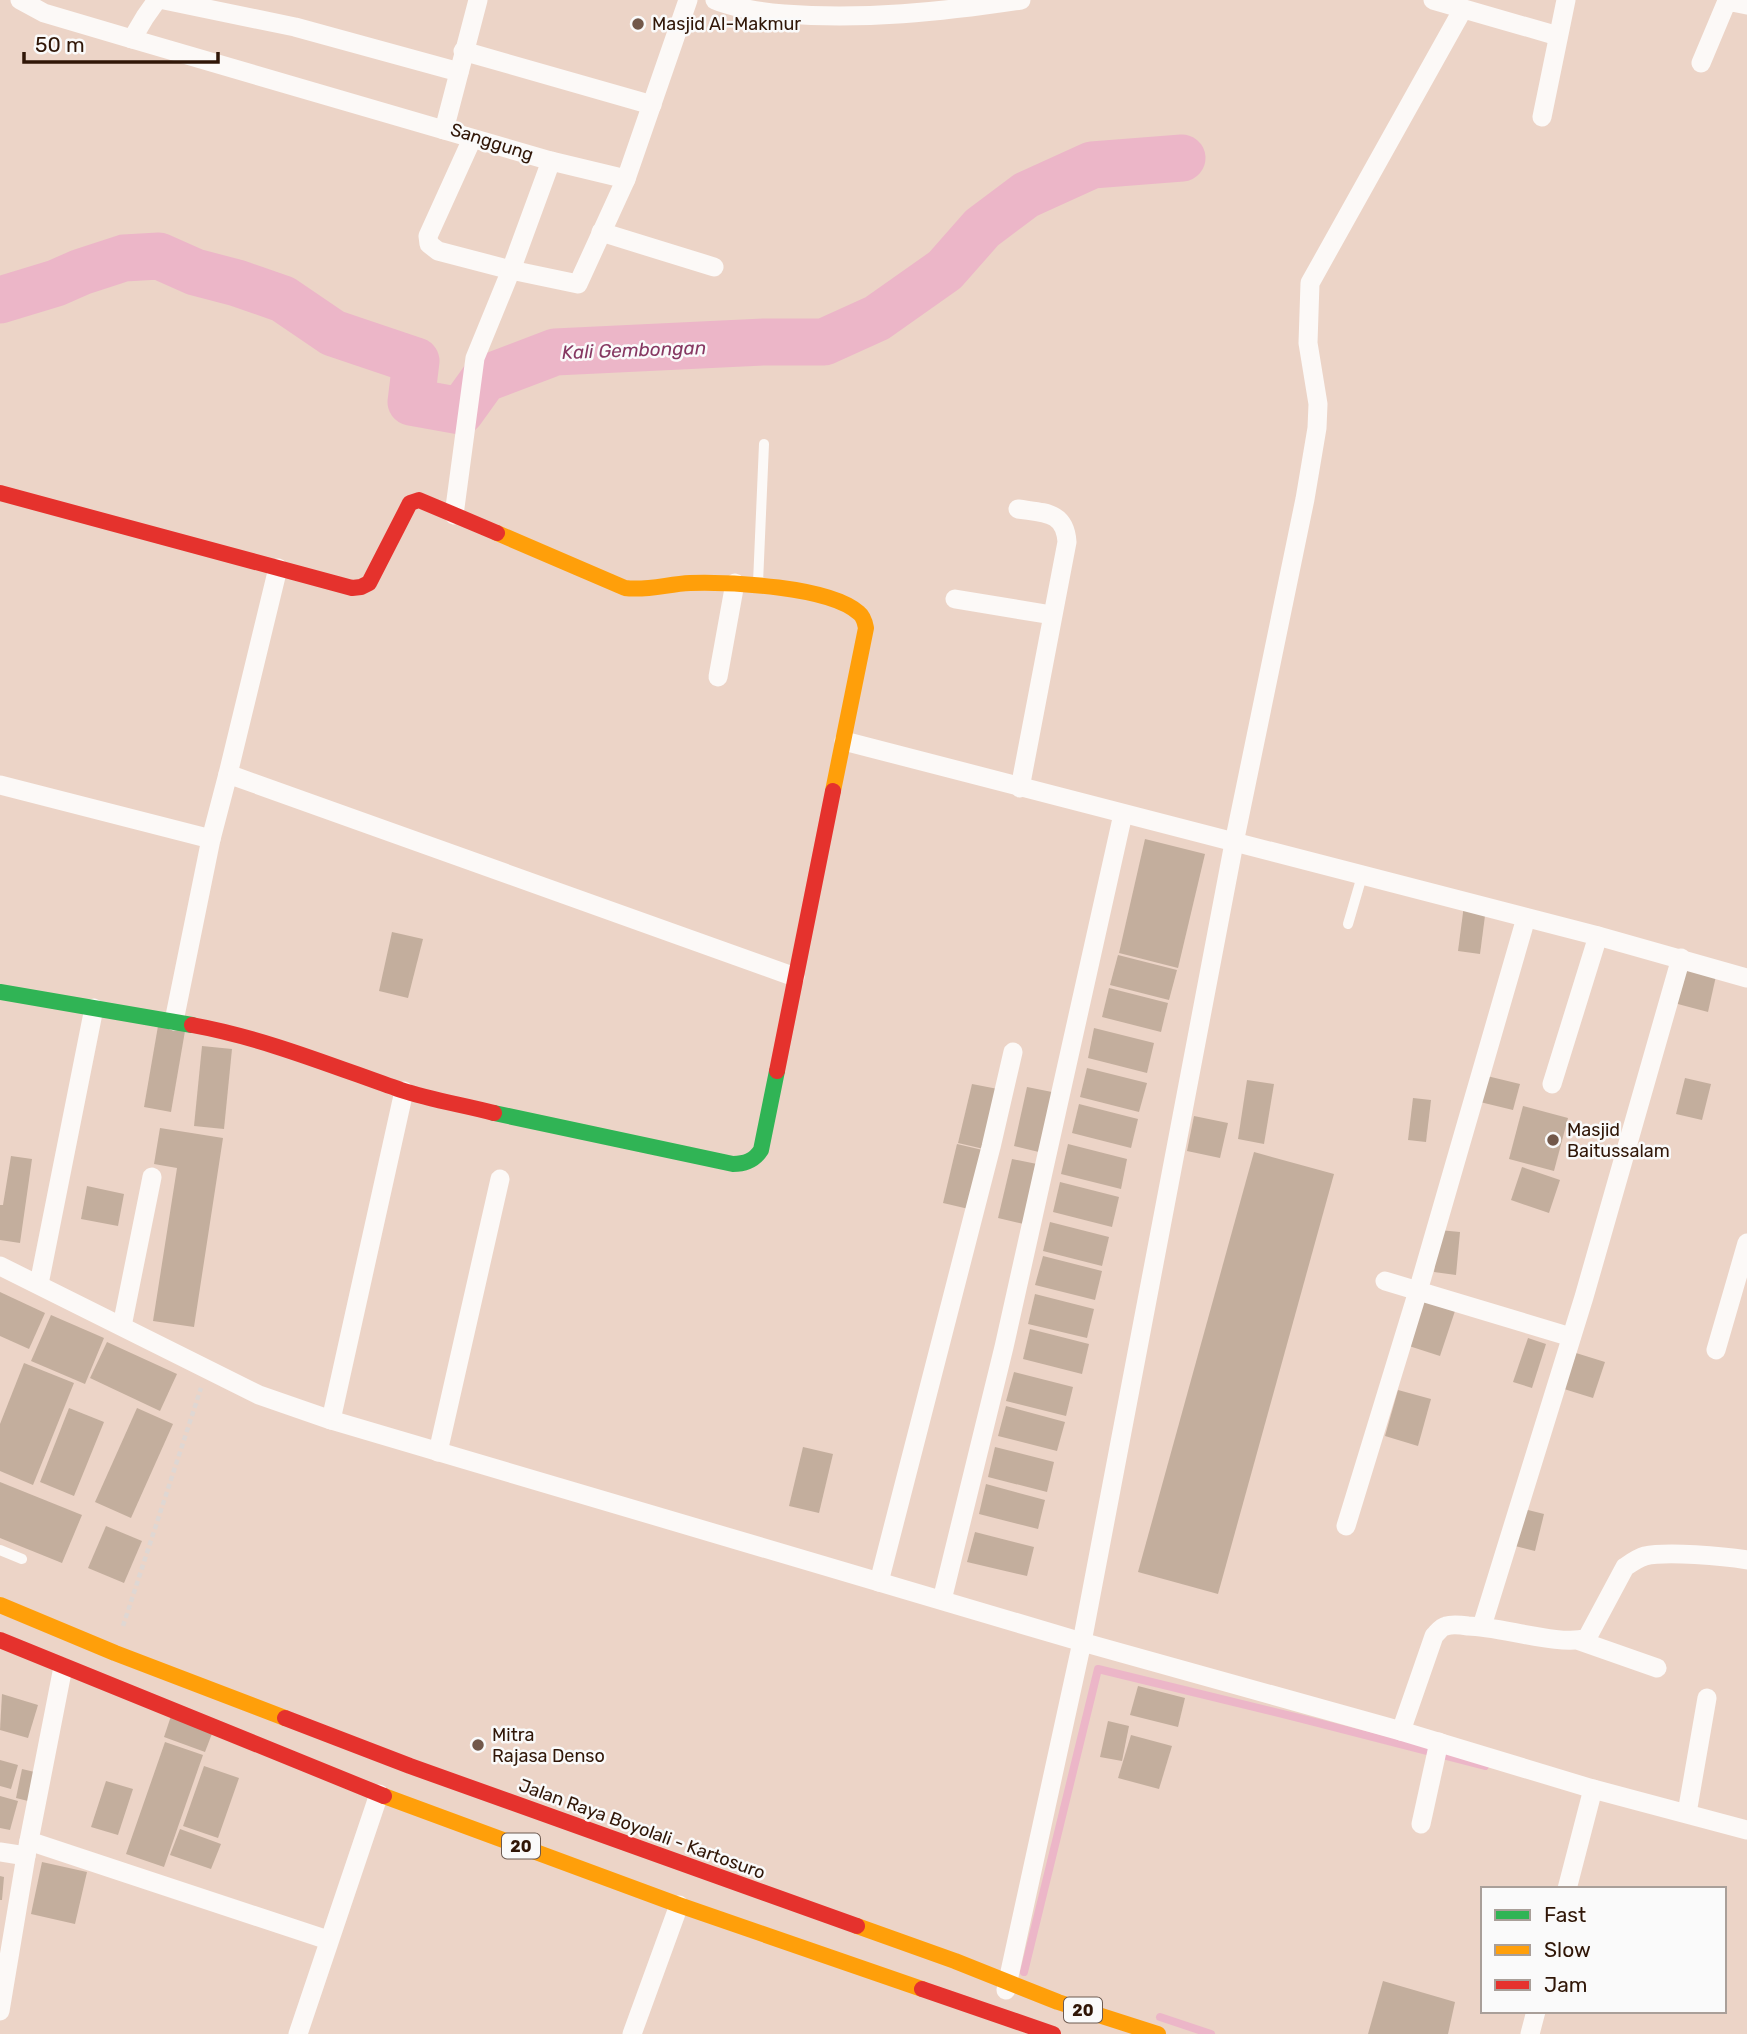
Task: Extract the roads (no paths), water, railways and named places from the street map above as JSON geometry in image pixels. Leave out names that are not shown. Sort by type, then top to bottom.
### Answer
[{"type":"main road","points":[[0,494],[347,587],[361,587],[369,583],[412,501],[418,500],[625,588],[735,583],[832,598],[858,611],[866,628],[761,1150],[756,1157],[743,1164],[508,1116],[404,1091],[311,1057],[219,1030],[0,992]]},
{"type":"main road","name":"Jalan Raya Boyolali - Kartosuro","points":[[0,1605],[115,1653],[410,1766],[942,1956],[1058,2002],[1158,2034]]},
{"type":"main road","name":"20","points":[[0,1640],[379,1794],[679,1905],[1050,2034]]},
{"type":"street","points":[[20,0],[44,13],[132,40],[444,130]]},
{"type":"street","points":[[132,40],[157,0]]},
{"type":"street","points":[[164,0],[295,27],[459,72]]},
{"type":"street","name":"Sanggung","points":[[478,0],[444,130],[551,161],[626,179]]},
{"type":"street","points":[[472,139],[428,236],[428,242],[433,249],[511,270],[578,284],[626,179],[688,0]]},
{"type":"street","points":[[715,0],[766,12],[841,17],[958,10],[1021,0]]},
{"type":"street","points":[[1433,0],[1558,36]]},
{"type":"street","points":[[1542,117],[1566,0]]},
{"type":"street","points":[[1701,63],[1722,1],[1747,5]]},
{"type":"street","points":[[1000,2015],[1082,1642],[1234,843],[1305,499],[1317,428],[1318,404],[1308,343],[1310,283],[1463,9]]},
{"type":"street","points":[[463,51],[652,105]]},
{"type":"street","points":[[454,515],[475,358],[551,161]]},
{"type":"street","points":[[601,232],[714,267]]},
{"type":"street","points":[[1018,509],[1059,519],[1066,527],[1067,542],[1020,788]]},
{"type":"street","points":[[174,1021],[211,839],[278,568]]},
{"type":"street","points":[[718,677],[735,583]]},
{"type":"street","points":[[956,598],[1052,615]]},
{"type":"street","points":[[844,741],[1598,936],[1747,978]]},
{"type":"street","points":[[228,774],[795,977]]},
{"type":"street","points":[[0,785],[211,839]]},
{"type":"street","points":[[942,1600],[1004,1348],[1123,814]]},
{"type":"street","points":[[1346,1526],[1418,1291],[1526,918]]},
{"type":"street","points":[[1552,1084],[1598,936]]},
{"type":"street","points":[[1482,1626],[1571,1337],[1681,958]]},
{"type":"street","points":[[39,1284],[94,1008]]},
{"type":"street","points":[[879,1582],[1013,1052]]},
{"type":"street","points":[[331,1420],[404,1091]]},
{"type":"street","points":[[122,1326],[152,1177]]},
{"type":"street","points":[[438,1452],[500,1179]]},
{"type":"street","points":[[1716,1350],[1747,1243]]},
{"type":"street","points":[[0,1266],[260,1395],[331,1420],[1082,1642],[1401,1731],[1438,1750],[1747,1830]]},
{"type":"street","points":[[1385,1281],[1571,1337]]},
{"type":"street","points":[[1401,1731],[1434,1636],[1439,1629],[1447,1625],[1482,1626],[1563,1640],[1580,1640],[1587,1638],[1625,1567],[1633,1561],[1661,1554],[1747,1560]]},
{"type":"street","points":[[1580,1640],[1657,1668]]},
{"type":"street","points":[[0,2011],[27,1849],[63,1667]]},
{"type":"street","points":[[1687,1813],[1707,1698]]},
{"type":"street","points":[[1421,1824],[1438,1750]]},
{"type":"street","points":[[1568,1887],[1592,1789]]},
{"type":"street","points":[[298,2034],[379,1794]]},
{"type":"street","points":[[0,1852],[27,1849],[328,1940]]},
{"type":"street","points":[[632,2034],[679,1905]]},
{"type":"street","points":[[1050,2034],[1058,2002]]},
{"type":"street","points":[[1530,2034],[1535,2013]]},
{"type":"lane","points":[[758,586],[764,444]]},
{"type":"lane","points":[[1348,924],[1363,876]]},
{"type":"lane","points":[[0,1550],[22,1559]]},
{"type":"waterway","name":"Kali Gembongan","points":[[0,300],[124,258],[159,256],[195,272],[283,299],[333,333],[416,361],[411,402],[461,411],[484,379],[555,352],[764,342],[824,342],[877,318],[945,270],[982,228],[1026,195],[1092,165],[1182,158]]},
{"type":"waterway","points":[[1024,1972],[1098,1669],[1485,1766]]},
{"type":"waterway","points":[[1160,2017],[1211,2034]]},
{"type":"place","name":"Masjid Al-Makmur","points":[[638,24]]},
{"type":"place","name":"Masjid Baitussalam","points":[[1553,1140]]},
{"type":"place","name":"Mitra Rajasa Denso","points":[[478,1745]]}]
